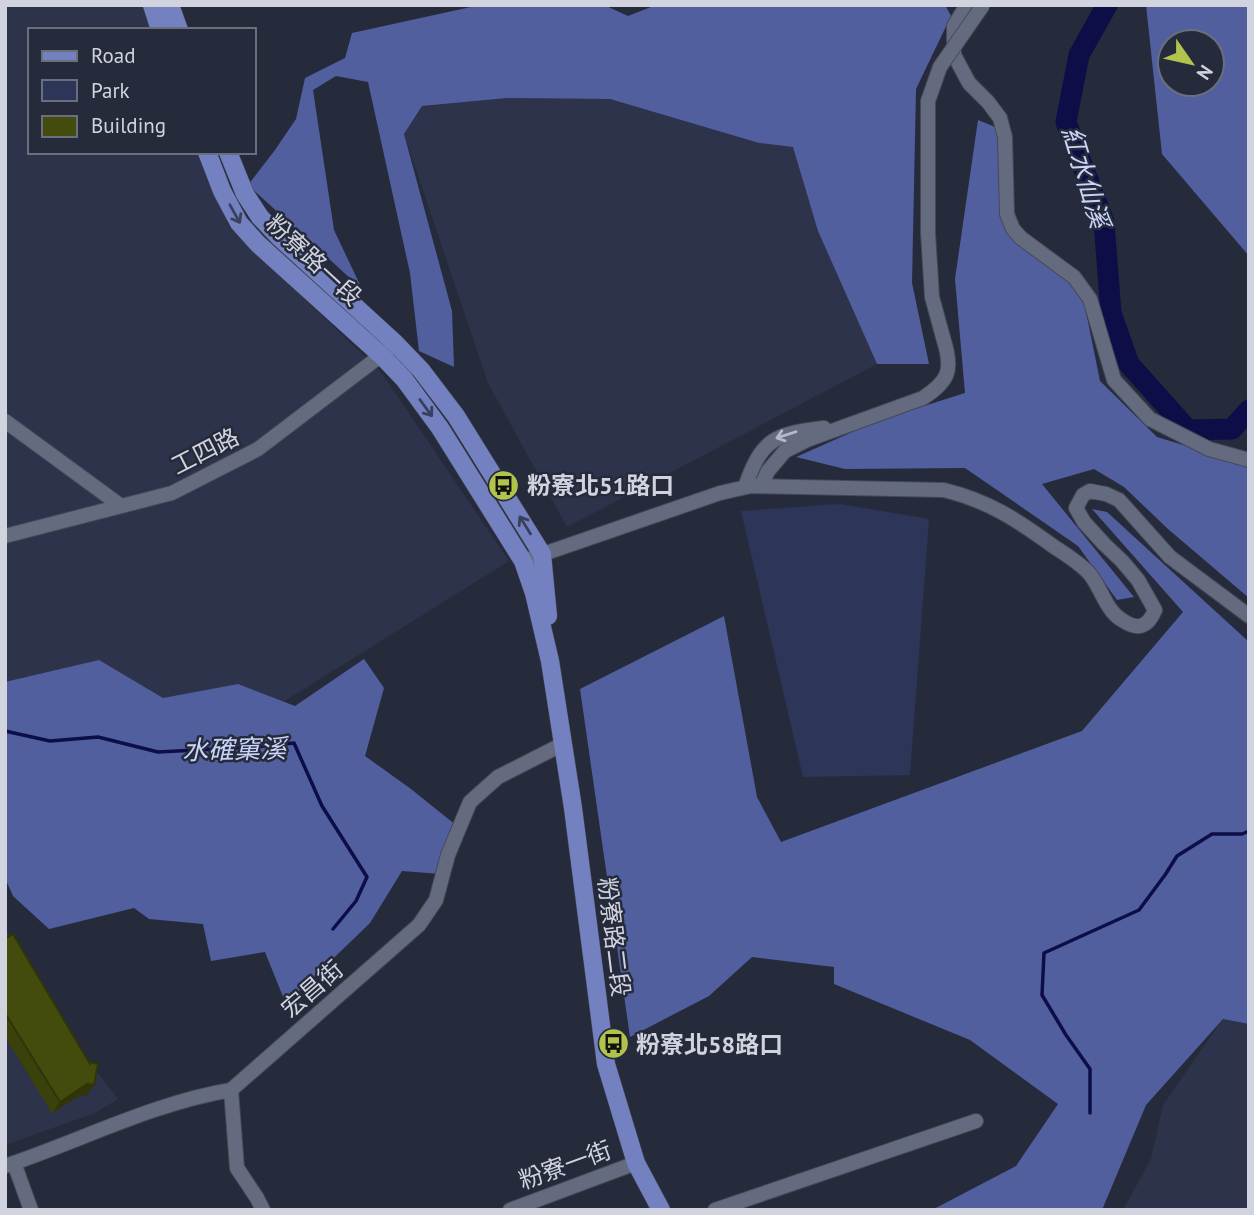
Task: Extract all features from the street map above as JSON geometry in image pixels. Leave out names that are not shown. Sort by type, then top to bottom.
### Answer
[{"type":"main road","points":[[152,5],[159,28]]},
{"type":"main road","points":[[170,5],[179,28]]},
{"type":"main road","name":"粉寮路一段","points":[[208,154],[222,191],[239,223],[258,244],[388,350]]},
{"type":"main road","name":"粉寮路一段","points":[[230,154],[245,194],[260,217],[388,350]]},
{"type":"main road","name":"粉寮路二段","points":[[388,350],[421,369],[456,416],[542,554],[550,661]]},
{"type":"main road","name":"粉寮路二段","points":[[388,350],[404,379],[440,428],[523,561],[534,593],[550,661],[573,808],[606,1064],[636,1163],[661,1210]]},
{"type":"street","points":[[967,5],[954,26],[954,55],[969,83],[1000,118],[1005,137],[1007,214],[1013,229],[1021,238],[1074,277],[1090,299],[1114,380],[1150,419],[1209,449],[1249,460]]},
{"type":"street","points":[[761,486],[768,471],[785,451],[807,440],[923,398],[945,379],[950,366],[949,354],[932,297],[928,101],[940,67],[983,5]]},
{"type":"street","name":"工四路","points":[[5,536],[172,493],[258,449],[388,350]]},
{"type":"street","points":[[5,421],[121,506]]},
{"type":"street","points":[[745,487],[763,450],[776,438],[798,431],[853,424]]},
{"type":"street","points":[[523,561],[720,493],[745,487],[944,490],[969,496],[1016,519],[1089,573],[1109,607],[1121,620],[1143,626],[1150,622],[1155,610],[1147,594],[1122,561],[1084,522],[1076,508],[1083,495],[1090,491],[1119,500],[1170,557],[1249,616]]},
{"type":"street","name":"宏昌街","points":[[231,1090],[419,925],[436,900],[448,855],[470,802],[498,778],[563,744]]},
{"type":"street","points":[[31,1210],[10,1165],[143,1115],[205,1094],[231,1090],[237,1168],[262,1210]]},
{"type":"street","points":[[715,1210],[976,1121]]},
{"type":"street","name":"粉寮一街","points":[[510,1210],[636,1163]]},
{"type":"shaded area","points":[[5,5],[143,5],[149,28],[28,28],[28,154],[200,154],[229,227],[381,372],[509,561],[243,727],[5,716]]},
{"type":"shaded area","points":[[480,5],[604,5],[628,16],[656,5],[945,5],[951,16],[916,89],[912,283],[929,364],[877,364],[818,231],[793,147],[759,143],[610,99],[507,98],[422,106],[404,134],[452,311],[454,367],[419,351],[410,273],[368,82],[336,76],[313,90],[334,230],[362,289],[248,185],[296,119],[305,78],[345,58],[352,33]]},
{"type":"shaded area","points":[[1146,5],[1249,5],[1249,256],[1162,154]]},
{"type":"shaded area","points":[[507,98],[610,99],[759,143],[794,147],[818,231],[877,364],[567,527],[488,383],[404,134],[422,106]]},
{"type":"shaded area","points":[[978,120],[1005,131],[1002,217],[1010,236],[1081,287],[1100,381],[1157,437],[1245,464],[1249,473],[1249,598],[1168,529],[1124,487],[1094,469],[1042,484],[1134,597],[1117,600],[1078,546],[965,468],[845,469],[796,457],[877,421],[965,393],[955,279]]},
{"type":"shaded area","points":[[1092,509],[1107,512],[1249,642],[1249,1024],[1223,1019],[1146,1105],[1102,1210],[932,1210],[1016,1166],[1058,1104],[970,1040],[834,984],[834,967],[752,957],[709,996],[630,1037],[580,689],[724,616],[757,797],[781,842],[1082,731],[1183,612]]},
{"type":"shaded area","points":[[364,659],[384,688],[365,756],[462,830],[441,874],[402,871],[370,923],[286,1004],[265,952],[211,961],[203,924],[149,919],[134,908],[49,929],[13,896],[5,878],[5,682],[99,660],[163,698],[238,684],[295,706]]},
{"type":"shaded area","points":[[5,928],[93,1067],[118,1099],[95,1113],[5,1145]]},
{"type":"shaded area","points":[[1223,1019],[1249,1024],[1249,1210],[1123,1210],[1151,1159],[1163,1105]]},
{"type":"green space","points":[[839,504],[929,519],[910,775],[803,777],[741,511]]},
{"type":"building","points":[[13,934],[90,1064],[98,1064],[94,1085],[87,1084],[60,1102],[5,1013],[5,939]]},
{"type":"waterway","name":"紅水仙溪","points":[[1107,5],[1079,55],[1066,122],[1104,222],[1111,313],[1129,364],[1188,430],[1232,429],[1249,410]]},
{"type":"waterway","name":"水確窠溪","points":[[5,731],[50,741],[98,737],[158,752],[294,743],[322,806],[367,877],[356,901],[333,929]]},
{"type":"waterway","points":[[1090,1113],[1090,1069],[1042,995],[1044,953],[1139,910],[1177,856],[1212,834],[1242,834],[1249,831]]},
{"type":"place","name":"粉寮北51路口","points":[[504,485]]},
{"type":"place","name":"粉寮北58路口","points":[[613,1044]]}]
